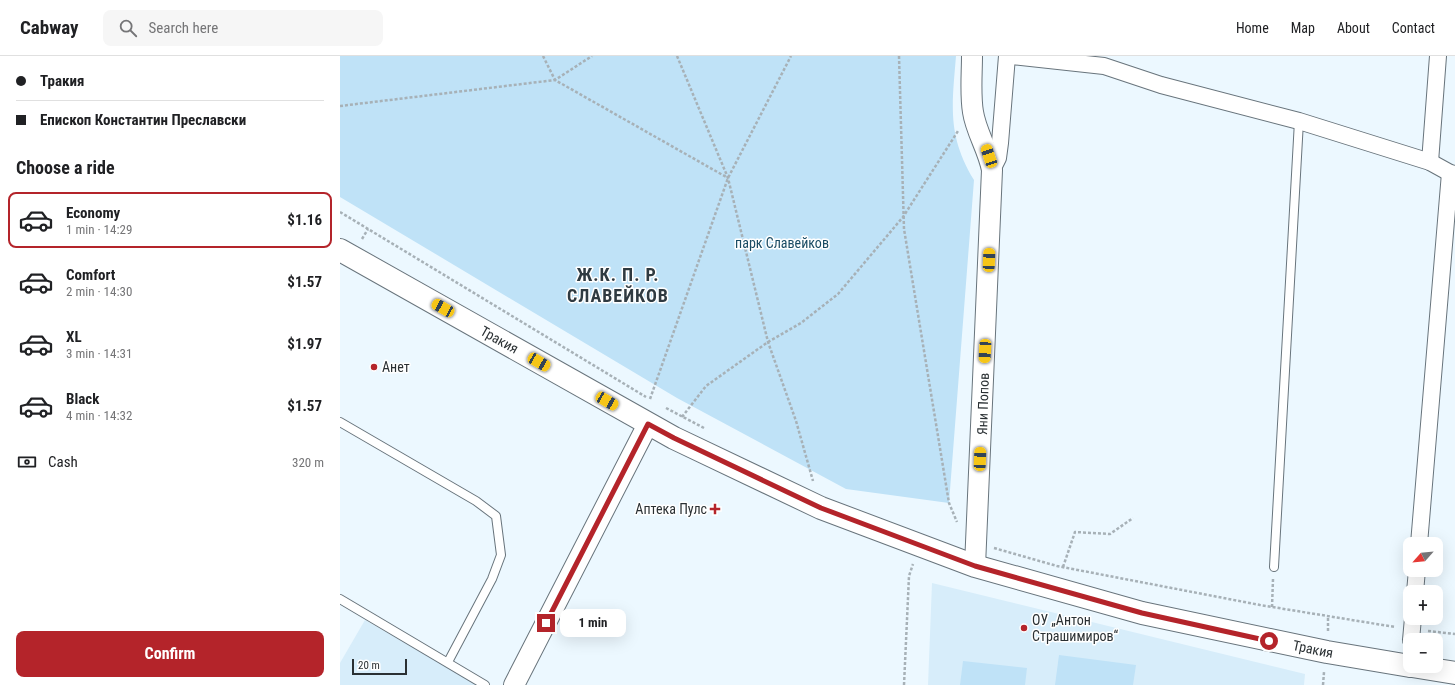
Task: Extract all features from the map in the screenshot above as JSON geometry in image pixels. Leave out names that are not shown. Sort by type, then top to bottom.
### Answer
[{"type":"main road","name":"Тракия","points":[[340,250],[674,438],[821,508],[975,566],[1172,620],[1327,652],[1403,665]]},
{"type":"main road","name":"Тракия","points":[[1443,671],[1455,673]]},
{"type":"street","name":"Яни Попов","points":[[972,56],[973,112],[977,127],[989,156],[992,170],[970,541],[975,566]]},
{"type":"street","name":"Яни Попов","points":[[992,170],[998,158],[1000,143],[1001,107],[1007,56]]},
{"type":"street","points":[[1011,56],[1104,66],[1161,85],[1300,121],[1430,162],[1452,173],[1420,537]]},
{"type":"street","points":[[1430,162],[1438,56]]},
{"type":"street","points":[[514,685],[648,424]]},
{"type":"lane","points":[[1274,567],[1300,121]]},
{"type":"lane","points":[[340,422],[476,501],[496,516],[501,555],[492,579],[448,662]]},
{"type":"lane","points":[[340,598],[485,685]]},
{"type":"path","points":[[543,56],[556,80],[728,178]]},
{"type":"path","points":[[340,106],[556,80],[592,56]]},
{"type":"path","points":[[677,56],[728,178],[768,342],[796,421],[821,508]]},
{"type":"path","points":[[650,399],[728,178],[791,56]]},
{"type":"path","points":[[899,56],[903,217],[949,503],[970,541],[1063,567],[1272,607],[1412,629],[1455,634]]},
{"type":"path","points":[[683,416],[706,386],[768,342],[801,323],[838,294],[903,217],[959,129]]},
{"type":"path","points":[[340,212],[655,403]]},
{"type":"path","points":[[661,406],[710,431]]},
{"type":"path","points":[[1063,567],[1075,532],[1110,534],[1132,518]]},
{"type":"path","points":[[904,685],[909,576],[919,545]]},
{"type":"path","points":[[1272,607],[1274,567]]},
{"type":"shaded area","name":"ОУ „Антон Страшимиров“","points":[[932,583],[1305,674],[1304,685],[928,685]]},
{"type":"shaded area","points":[[365,620],[478,685],[340,685],[340,663]]},
{"type":"green space","name":"парк Славейков","points":[[340,56],[956,56],[953,90],[953,120],[955,134],[965,164],[974,180],[949,503],[846,489],[677,398],[340,197]]},
{"type":"green space","points":[[1059,655],[1136,665],[1133,685],[1055,685]]},
{"type":"green space","points":[[963,661],[1027,668],[1025,685],[960,685]]},
{"type":"place","name":"Анет","points":[[374,367]]},
{"type":"place","name":"Аптека Пулс","points":[[715,509]]},
{"type":"place","name":"ОУ „Антон Страшимиров“","points":[[1024,628]]},
{"type":"district","name":"Ж.К. П. Р. СЛАВЕЙКОВ","points":[[618,285]]},
{"type":"route","points":[[546,623],[648,424],[674,438],[821,508],[975,566],[1142,613],[1269,641]]}]
